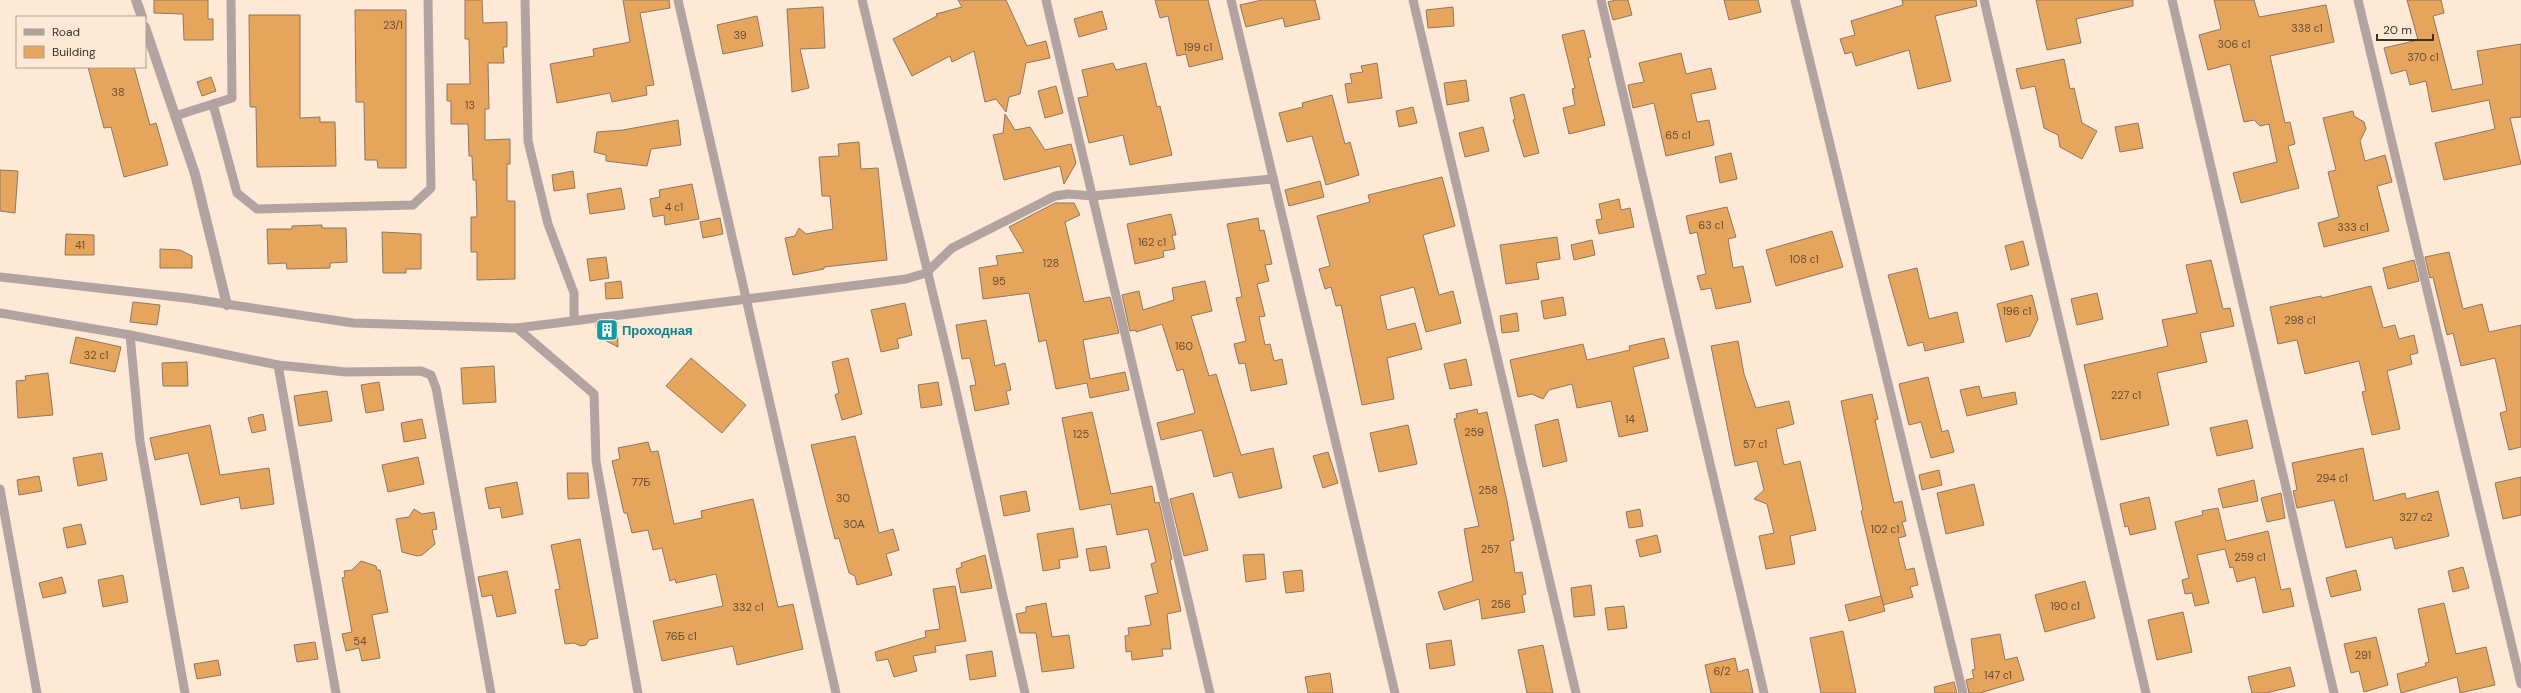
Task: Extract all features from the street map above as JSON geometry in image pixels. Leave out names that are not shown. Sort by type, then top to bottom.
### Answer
[{"type":"street","points":[[136,0],[142,16]]},
{"type":"street","points":[[146,30],[195,174],[227,305]]},
{"type":"lane","points":[[175,116],[232,98],[231,0]]},
{"type":"lane","points":[[214,104],[237,193],[258,209],[413,205],[431,188],[428,0]]},
{"type":"lane","points":[[525,0],[528,141],[548,224],[574,293],[574,319]]},
{"type":"lane","points":[[678,0],[836,693]]},
{"type":"lane","points":[[862,0],[926,273],[952,373],[1025,693]]},
{"type":"lane","points":[[1046,0],[1094,196],[1210,693]]},
{"type":"lane","points":[[1231,0],[1272,179],[1395,693]]},
{"type":"lane","points":[[1413,0],[1576,693]]},
{"type":"lane","points":[[1601,0],[1764,693]]},
{"type":"lane","points":[[1795,0],[1963,693]]},
{"type":"lane","points":[[1984,0],[2146,693]]},
{"type":"lane","points":[[2172,0],[2334,693]]},
{"type":"lane","points":[[2358,0],[2521,684]]},
{"type":"lane","points":[[0,277],[227,305],[353,323],[517,328],[574,319],[906,279],[926,273],[952,248],[1055,196],[1068,194],[1094,196],[1272,179]]},
{"type":"lane","points":[[0,313],[130,335],[278,365],[346,372],[421,371],[431,375],[436,388],[491,693]]},
{"type":"lane","points":[[517,328],[594,394],[596,462],[638,693]]},
{"type":"lane","points":[[130,335],[140,441],[185,693]]},
{"type":"lane","points":[[278,365],[336,693]]},
{"type":"lane","points":[[0,488],[37,693]]},
{"type":"building","points":[[154,0],[208,0],[208,19],[213,19],[213,40],[184,40],[183,14],[154,13]]},
{"type":"building","points":[[465,0],[482,0],[483,23],[507,22],[507,47],[503,47],[504,63],[488,63],[489,109],[485,109],[485,140],[510,139],[510,164],[507,164],[507,201],[515,201],[515,279],[477,280],[477,252],[471,252],[471,217],[477,217],[476,180],[473,180],[472,156],[469,156],[468,124],[451,124],[451,101],[447,101],[447,84],[470,84],[469,39],[465,39]]},
{"type":"building","points":[[623,0],[669,0],[670,8],[640,13],[654,85],[646,86],[647,95],[612,102],[610,93],[557,103],[550,64],[594,56],[593,49],[630,42]]},
{"type":"building","points":[[958,0],[1006,0],[1027,46],[1046,41],[1050,58],[1026,63],[1020,94],[1009,97],[1006,112],[996,99],[985,102],[974,51],[952,62],[950,56],[912,76],[893,39],[937,16],[936,14],[962,7]]},
{"type":"building","points":[[1155,0],[1208,0],[1223,59],[1189,67],[1186,54],[1177,56],[1168,16],[1160,18]]},
{"type":"building","points":[[1262,0],[1315,0],[1320,19],[1285,27],[1283,18],[1246,27],[1240,5]]},
{"type":"building","points":[[1628,0],[1632,15],[1613,20],[1608,2]]},
{"type":"building","points":[[1724,0],[1758,0],[1761,12],[1729,20]]},
{"type":"building","points":[[1902,0],[1976,0],[1977,6],[1935,16],[1951,81],[1918,89],[1909,50],[1856,66],[1852,52],[1845,54],[1840,39],[1855,35],[1851,21],[1903,5]]},
{"type":"building","points":[[2036,0],[2133,0],[2133,6],[2076,19],[2081,43],[2047,50]]},
{"type":"building","points":[[2214,0],[2254,0],[2259,17],[2326,5],[2334,42],[2270,56],[2285,123],[2290,122],[2295,144],[2288,146],[2299,188],[2241,203],[2233,173],[2277,162],[2269,124],[2260,126],[2254,120],[2244,122],[2230,64],[2208,70],[2199,35],[2221,29]]},
{"type":"building","points":[[2407,0],[2441,0],[2444,13],[2433,16],[2452,90],[2483,84],[2477,51],[2521,44],[2521,117],[2510,118],[2521,164],[2444,180],[2435,143],[2495,129],[2489,100],[2432,112],[2426,81],[2410,85],[2406,70],[2391,74],[2384,48],[2418,40]]},
{"type":"building","points":[[823,7],[825,48],[800,49],[809,88],[792,92],[787,9]]},
{"type":"building","points":[[1453,7],[1454,26],[1428,28],[1426,10]]},
{"type":"building","points":[[355,10],[406,10],[406,168],[378,168],[377,160],[365,160],[364,102],[356,102]]},
{"type":"building","points":[[1102,11],[1107,29],[1079,37],[1074,19]]},
{"type":"building","points":[[249,15],[300,15],[300,118],[320,117],[320,122],[335,122],[336,166],[257,167],[256,107],[250,107]]},
{"type":"building","points":[[757,16],[763,46],[723,54],[717,25]]},
{"type":"building","points":[[1584,30],[1591,57],[1588,58],[1605,125],[1569,134],[1563,108],[1575,105],[1572,89],[1575,88],[1562,35]]},
{"type":"building","points":[[1681,53],[1686,74],[1711,68],[1716,89],[1691,94],[1697,122],[1709,120],[1714,145],[1666,156],[1654,103],[1633,108],[1628,85],[1644,82],[1639,63]]},
{"type":"building","points":[[2064,59],[2070,89],[2074,88],[2082,123],[2097,131],[2082,159],[2060,147],[2058,135],[2044,128],[2035,86],[2021,89],[2016,69]]},
{"type":"building","points":[[1113,63],[1116,70],[1146,63],[1157,107],[1160,106],[1172,155],[1130,165],[1123,135],[1089,143],[1078,98],[1088,96],[1082,70]]},
{"type":"building","points":[[1377,63],[1382,98],[1348,103],[1345,84],[1352,83],[1350,74],[1363,72],[1361,66]]},
{"type":"building","points":[[88,68],[134,68],[150,125],[156,123],[168,165],[124,177],[111,127],[104,128]]},
{"type":"building","points":[[211,77],[216,91],[202,96],[197,82]]},
{"type":"building","points":[[1466,80],[1469,101],[1447,105],[1444,83]]},
{"type":"building","points":[[1056,86],[1063,113],[1045,118],[1038,91]]},
{"type":"building","points":[[1524,94],[1539,153],[1524,157],[1513,120],[1515,119],[1510,98]]},
{"type":"building","points":[[1332,95],[1345,144],[1350,142],[1359,175],[1326,185],[1312,136],[1287,142],[1279,113],[1303,107],[1302,103]]},
{"type":"building","points":[[1413,107],[1417,123],[1399,127],[1396,111]]},
{"type":"building","points":[[2353,111],[2354,116],[2364,122],[2366,129],[2360,141],[2365,161],[2385,155],[2392,182],[2377,186],[2389,231],[2324,247],[2318,223],[2339,217],[2328,172],[2336,170],[2323,118]]},
{"type":"building","points":[[1005,114],[1015,130],[1030,127],[1045,150],[1071,144],[1076,163],[1064,184],[1060,166],[1004,180],[993,135],[1003,133]]},
{"type":"building","points":[[678,120],[681,145],[651,149],[647,166],[606,161],[606,155],[594,152],[597,132],[623,130]]},
{"type":"building","points":[[2138,123],[2143,148],[2120,152],[2115,127]]},
{"type":"building","points":[[1483,127],[1489,151],[1465,157],[1459,133]]},
{"type":"building","points":[[859,142],[861,169],[878,168],[887,260],[824,267],[824,269],[793,275],[785,238],[795,236],[799,228],[806,234],[833,229],[830,196],[822,196],[819,157],[839,156],[838,144]]},
{"type":"building","points":[[1731,153],[1737,179],[1720,183],[1715,157]]},
{"type":"building","points":[[0,170],[18,171],[15,213],[0,211]]},
{"type":"building","points":[[573,171],[575,188],[554,191],[552,175]]},
{"type":"building","points":[[1442,177],[1455,226],[1423,235],[1439,295],[1453,291],[1461,323],[1426,332],[1414,287],[1380,296],[1387,330],[1415,323],[1422,349],[1387,358],[1394,399],[1362,405],[1341,305],[1336,306],[1331,287],[1325,289],[1319,269],[1330,266],[1317,216],[1370,202],[1368,195]]},
{"type":"building","points":[[1320,181],[1324,197],[1289,206],[1285,190]]},
{"type":"building","points":[[692,184],[699,219],[665,225],[664,215],[653,217],[650,199],[660,197],[659,190]]},
{"type":"building","points":[[621,188],[625,209],[590,214],[587,194]]},
{"type":"building","points":[[1619,199],[1621,210],[1630,208],[1634,227],[1599,234],[1596,220],[1602,219],[1599,204]]},
{"type":"building","points":[[1055,203],[1074,203],[1080,215],[1065,222],[1084,302],[1110,297],[1119,333],[1083,340],[1090,379],[1125,372],[1129,390],[1090,398],[1087,383],[1056,389],[1046,340],[1039,342],[1029,293],[983,299],[979,268],[998,265],[996,256],[1024,252],[1009,227]]},
{"type":"building","points":[[1727,207],[1736,237],[1728,239],[1733,268],[1743,266],[1751,302],[1716,309],[1711,288],[1701,290],[1697,276],[1706,274],[1697,232],[1690,234],[1686,216]]},
{"type":"building","points":[[1171,214],[1176,235],[1172,235],[1175,249],[1163,251],[1164,257],[1135,264],[1127,224]]},
{"type":"building","points":[[720,218],[723,234],[703,238],[700,222]]},
{"type":"building","points":[[1258,218],[1260,231],[1264,230],[1272,264],[1265,265],[1269,281],[1257,284],[1265,316],[1259,317],[1265,345],[1270,344],[1274,361],[1282,359],[1287,384],[1251,391],[1245,363],[1239,364],[1234,344],[1246,341],[1236,298],[1242,297],[1227,224]]},
{"type":"building","points":[[322,225],[322,228],[346,228],[347,262],[330,263],[330,268],[287,269],[286,263],[268,264],[267,229],[292,229],[292,226]]},
{"type":"building","points":[[1832,231],[1843,267],[1776,286],[1766,250]]},
{"type":"building","points":[[382,232],[421,234],[421,269],[406,269],[406,273],[383,273]]},
{"type":"building","points":[[66,234],[94,235],[94,255],[65,255]]},
{"type":"building","points":[[1557,237],[1560,259],[1536,263],[1539,279],[1506,284],[1500,245]]},
{"type":"building","points":[[1592,240],[1595,255],[1574,260],[1571,245]]},
{"type":"building","points":[[2023,241],[2029,265],[2011,270],[2005,246]]},
{"type":"building","points":[[160,249],[180,250],[192,256],[192,268],[160,268]]},
{"type":"building","points":[[2449,252],[2463,309],[2482,304],[2489,332],[2521,325],[2521,447],[2509,450],[2500,413],[2507,411],[2495,358],[2461,366],[2453,333],[2447,335],[2433,277],[2430,278],[2425,257]]},
{"type":"building","points":[[606,257],[609,278],[590,281],[587,259]]},
{"type":"building","points":[[2211,260],[2223,309],[2230,308],[2234,326],[2200,333],[2207,362],[2157,373],[2169,425],[2101,440],[2084,365],[2168,346],[2162,320],[2197,313],[2186,265]]},
{"type":"building","points":[[2414,260],[2419,281],[2388,289],[2383,268]]},
{"type":"building","points":[[1917,268],[1929,319],[1957,312],[1964,342],[1925,351],[1923,342],[1908,346],[1888,275]]},
{"type":"building","points":[[621,281],[623,298],[606,299],[605,283]]},
{"type":"building","points":[[1205,281],[1212,311],[1191,316],[1209,376],[1216,374],[1241,455],[1273,448],[1282,488],[1239,498],[1232,472],[1214,477],[1202,430],[1161,440],[1157,423],[1195,413],[1183,369],[1177,371],[1162,324],[1136,332],[1136,330],[1130,331],[1122,295],[1139,291],[1143,310],[1174,300],[1172,288]]},
{"type":"building","points":[[2371,286],[2383,328],[2395,325],[2399,339],[2414,335],[2418,353],[2410,355],[2412,364],[2387,371],[2400,429],[2372,435],[2362,392],[2366,391],[2359,361],[2305,374],[2297,340],[2278,344],[2270,307],[2321,296],[2322,298]]},
{"type":"building","points":[[2097,293],[2103,319],[2077,325],[2071,299]]},
{"type":"building","points":[[2032,295],[2038,319],[2030,336],[2006,342],[1997,304]]},
{"type":"building","points":[[1563,297],[1566,315],[1544,319],[1541,301]]},
{"type":"building","points":[[133,302],[160,305],[157,325],[130,322]]},
{"type":"building","points":[[905,303],[912,335],[897,339],[899,348],[881,352],[871,310]]},
{"type":"building","points":[[1517,313],[1519,331],[1502,333],[1500,316]]},
{"type":"building","points":[[986,320],[995,366],[1005,363],[1011,390],[1006,391],[1009,404],[975,411],[970,386],[976,385],[970,358],[962,359],[956,325]]},
{"type":"building","name":"Проходная","points":[[617,322],[618,347],[597,336],[596,324]]},
{"type":"building","points":[[76,337],[121,347],[115,372],[70,363]]},
{"type":"building","points":[[1664,338],[1669,358],[1633,367],[1648,431],[1619,437],[1611,401],[1577,408],[1572,384],[1549,390],[1543,399],[1532,394],[1518,397],[1510,360],[1583,344],[1587,360],[1630,350],[1629,346]]},
{"type":"building","points":[[1738,341],[1744,374],[1756,408],[1789,401],[1794,424],[1776,429],[1784,465],[1800,461],[1816,530],[1790,536],[1795,564],[1766,569],[1759,536],[1774,533],[1767,504],[1754,499],[1764,490],[1757,461],[1735,466],[1711,346]]},
{"type":"building","points":[[691,358],[746,405],[722,433],[666,386]]},
{"type":"building","points":[[848,358],[862,414],[842,420],[835,395],[839,393],[832,362]]},
{"type":"building","points":[[1466,359],[1472,385],[1450,389],[1444,364]]},
{"type":"building","points":[[187,362],[188,386],[163,386],[162,363]]},
{"type":"building","points":[[494,366],[496,402],[463,404],[461,368]]},
{"type":"building","points":[[48,373],[53,415],[18,418],[16,381],[26,380],[25,376]]},
{"type":"building","points":[[1928,377],[1942,432],[1948,430],[1954,452],[1931,458],[1921,422],[1909,425],[1899,384]]},
{"type":"building","points":[[379,382],[384,410],[366,413],[361,385]]},
{"type":"building","points":[[938,382],[942,405],[921,408],[918,385]]},
{"type":"building","points":[[1979,386],[1982,398],[2015,392],[2017,404],[1967,416],[1960,390]]},
{"type":"building","points":[[327,391],[332,421],[299,426],[294,396]]},
{"type":"building","points":[[1872,394],[1878,419],[1875,420],[1894,503],[1902,501],[1906,521],[1902,522],[1906,536],[1898,538],[1906,570],[1914,568],[1918,585],[1910,587],[1913,597],[1883,605],[1861,511],[1863,510],[1841,401]]},
{"type":"building","points":[[1477,409],[1478,414],[1487,412],[1507,501],[1514,540],[1510,541],[1515,573],[1522,572],[1526,594],[1522,595],[1525,612],[1482,619],[1479,599],[1444,610],[1438,592],[1473,581],[1464,529],[1479,526],[1454,419],[1457,418],[1456,414]]},
{"type":"building","points":[[1092,412],[1111,494],[1152,486],[1155,503],[1159,502],[1172,559],[1170,560],[1181,611],[1167,614],[1171,649],[1162,649],[1163,656],[1132,660],[1131,651],[1126,652],[1125,636],[1129,635],[1128,628],[1151,625],[1145,596],[1158,593],[1151,564],[1156,562],[1148,529],[1117,535],[1111,504],[1080,510],[1062,418]]},
{"type":"building","points":[[263,414],[266,430],[252,433],[248,418]]},
{"type":"building","points":[[422,419],[426,438],[404,442],[401,423]]},
{"type":"building","points":[[1558,419],[1567,461],[1543,467],[1535,425]]},
{"type":"building","points":[[2247,420],[2253,448],[2217,456],[2210,428]]},
{"type":"building","points":[[210,425],[220,475],[269,468],[274,504],[241,509],[239,497],[201,505],[188,453],[155,460],[150,438]]},
{"type":"building","points":[[1408,425],[1417,464],[1379,472],[1370,433]]},
{"type":"building","points":[[855,436],[879,533],[893,529],[899,550],[886,554],[892,575],[857,585],[855,576],[849,573],[839,538],[835,539],[811,445]]},
{"type":"building","points":[[648,442],[651,452],[658,451],[674,524],[702,518],[701,511],[753,499],[778,607],[793,604],[803,649],[737,665],[733,646],[662,661],[653,621],[723,606],[716,574],[676,583],[675,579],[670,581],[662,548],[653,550],[648,530],[632,533],[627,513],[624,513],[612,461],[620,459],[618,448]]},
{"type":"building","points":[[2363,448],[2374,501],[2405,493],[2406,499],[2438,491],[2449,536],[2395,549],[2392,537],[2346,548],[2334,500],[2297,508],[2293,491],[2297,490],[2292,463]]},
{"type":"building","points":[[1328,452],[1338,483],[1323,488],[1313,456]]},
{"type":"building","points":[[102,453],[107,480],[78,486],[73,458]]},
{"type":"building","points":[[418,457],[424,484],[388,492],[382,465]]},
{"type":"building","points":[[1939,470],[1942,485],[1922,490],[1919,475]]},
{"type":"building","points":[[567,473],[588,473],[589,498],[568,499]]},
{"type":"building","points":[[39,476],[42,491],[19,495],[17,480]]},
{"type":"building","points":[[2521,477],[2521,515],[2503,519],[2495,483]]},
{"type":"building","points":[[2254,480],[2258,501],[2223,508],[2218,489]]},
{"type":"building","points":[[517,482],[523,514],[502,518],[500,507],[489,509],[485,488]]},
{"type":"building","points":[[1974,484],[1984,525],[1946,534],[1937,493]]},
{"type":"building","points":[[1026,491],[1030,511],[1004,516],[1000,496]]},
{"type":"building","points":[[1193,493],[1208,550],[1184,556],[1170,499]]},
{"type":"building","points":[[2281,493],[2285,518],[2267,522],[2261,498]]},
{"type":"building","points":[[2149,497],[2156,529],[2130,535],[2128,526],[2125,527],[2120,504]]},
{"type":"building","points":[[2218,508],[2226,541],[2268,531],[2281,590],[2290,588],[2294,606],[2263,613],[2255,577],[2237,582],[2233,567],[2230,568],[2225,549],[2197,555],[2209,603],[2195,606],[2192,593],[2185,594],[2182,580],[2189,578],[2175,522],[2203,515],[2202,511]]},
{"type":"building","points":[[414,509],[422,514],[434,512],[437,529],[432,530],[435,544],[422,555],[417,556],[402,552],[396,519],[409,517]]},
{"type":"building","points":[[1640,509],[1643,526],[1629,528],[1626,512]]},
{"type":"building","points":[[81,524],[86,544],[67,548],[63,528]]},
{"type":"building","points":[[1073,528],[1078,557],[1059,560],[1060,568],[1043,571],[1037,534]]},
{"type":"building","points":[[1657,535],[1661,552],[1640,557],[1636,540]]},
{"type":"building","points":[[580,539],[598,638],[589,640],[586,645],[581,646],[574,643],[565,644],[555,590],[560,589],[551,545]]},
{"type":"building","points":[[1106,546],[1110,568],[1090,571],[1086,549]]},
{"type":"building","points":[[1264,554],[1266,579],[1246,582],[1243,555]]},
{"type":"building","points":[[985,555],[992,588],[961,593],[956,569],[962,567],[961,563]]},
{"type":"building","points":[[361,561],[376,566],[377,570],[380,570],[388,612],[372,615],[380,658],[362,661],[359,648],[346,651],[342,634],[352,632],[342,578],[345,577],[344,571],[352,570]]},
{"type":"building","points":[[2463,567],[2469,588],[2453,592],[2448,571]]},
{"type":"building","points":[[1302,570],[1304,591],[1286,593],[1283,572]]},
{"type":"building","points":[[2356,570],[2361,590],[2331,597],[2326,578]]},
{"type":"building","points":[[507,571],[516,613],[497,617],[492,595],[482,597],[478,577]]},
{"type":"building","points":[[123,575],[128,602],[103,607],[98,580]]},
{"type":"building","points":[[62,577],[66,593],[43,598],[39,583]]},
{"type":"building","points":[[2085,581],[2095,618],[2045,632],[2035,595]]},
{"type":"building","points":[[1591,585],[1595,615],[1574,617],[1571,588]]},
{"type":"building","points":[[955,586],[966,641],[935,646],[936,652],[913,656],[917,671],[894,677],[888,659],[877,661],[875,652],[926,637],[925,631],[940,629],[933,589]]},
{"type":"building","points":[[1881,596],[1885,611],[1849,621],[1845,605]]},
{"type":"building","points":[[1046,603],[1052,637],[1069,635],[1074,668],[1042,672],[1036,633],[1020,633],[1016,614],[1026,612],[1026,607]]},
{"type":"building","points":[[2444,603],[2456,654],[2486,647],[2495,685],[2460,693],[2457,677],[2401,693],[2397,674],[2426,666],[2425,663],[2429,662],[2418,609]]},
{"type":"building","points":[[1624,606],[1627,628],[1608,630],[1605,608]]},
{"type":"building","points":[[2183,612],[2192,652],[2157,660],[2148,620]]},
{"type":"building","points":[[1843,631],[1856,693],[1821,693],[1810,638]]},
{"type":"building","points":[[2000,634],[2005,660],[2017,657],[2024,680],[1980,693],[1969,693],[1966,680],[1974,678],[1972,670],[1975,669],[1971,639]]},
{"type":"building","points":[[2376,637],[2388,685],[2364,692],[2359,671],[2351,673],[2344,644]]},
{"type":"building","points":[[1451,640],[1455,665],[1430,669],[1426,644]]},
{"type":"building","points":[[315,642],[318,659],[297,662],[294,645]]},
{"type":"building","points":[[1543,645],[1553,693],[1527,693],[1518,650]]},
{"type":"building","points":[[992,651],[996,676],[970,680],[966,655]]},
{"type":"building","points":[[1735,658],[1738,672],[1748,669],[1753,693],[1711,693],[1705,665]]},
{"type":"building","points":[[218,660],[221,675],[197,679],[194,664]]},
{"type":"building","points":[[2290,667],[2295,686],[2266,693],[2252,693],[2248,677]]},
{"type":"building","points":[[1330,673],[1333,693],[1308,693],[1305,677]]},
{"type":"building","points":[[1954,682],[1957,693],[1935,693],[1934,687]]},
{"type":"place","name":"Проходная","points":[[607,330]]}]
